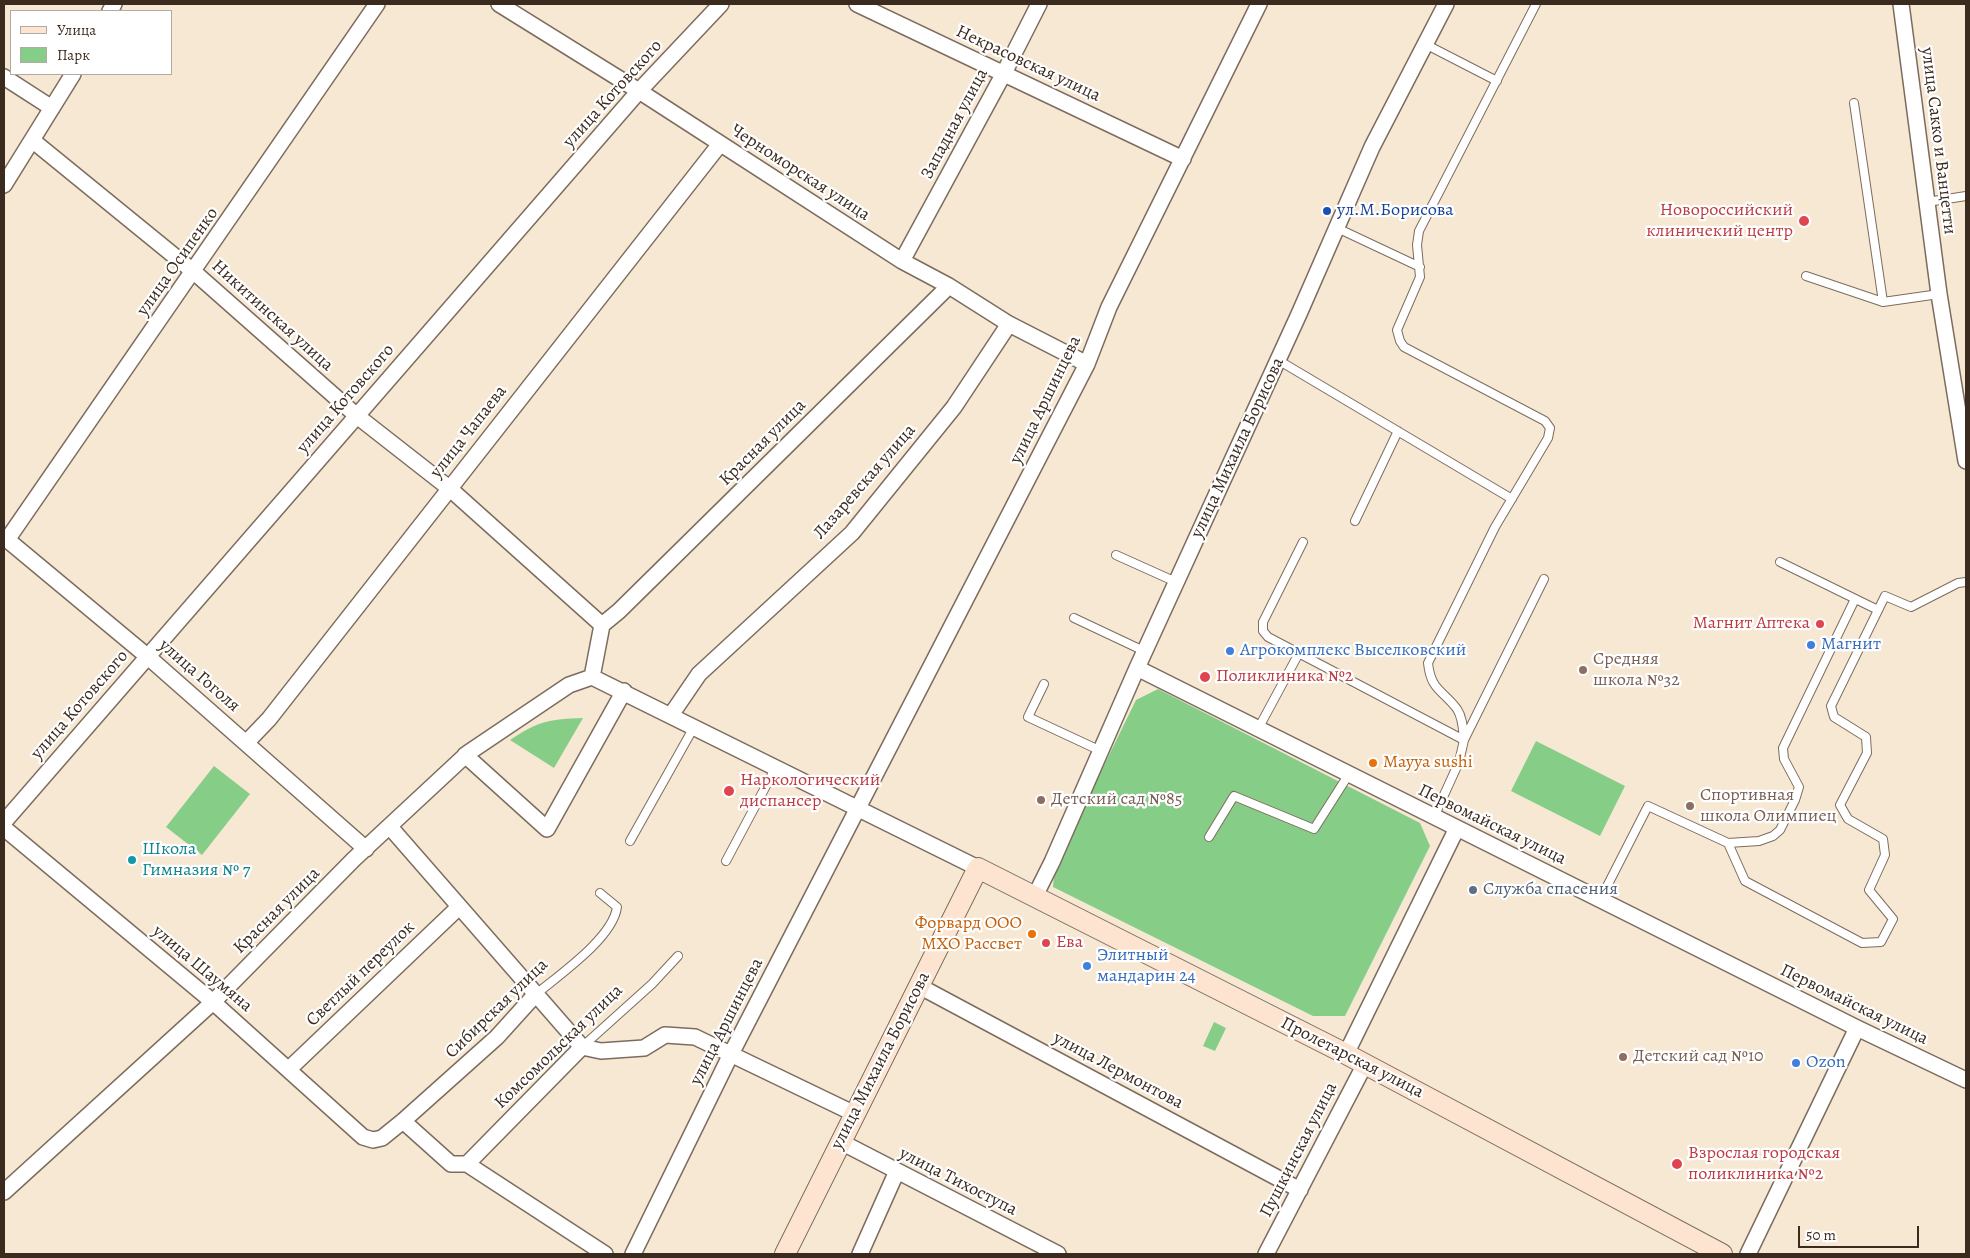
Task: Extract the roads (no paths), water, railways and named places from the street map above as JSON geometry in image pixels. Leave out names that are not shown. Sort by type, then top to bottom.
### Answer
[{"type":"street","name":"улица Осипенко","points":[[5,538],[194,272],[377,4]]},
{"type":"street","name":"Черноморская улица","points":[[498,4],[902,261],[949,286],[1009,324],[1088,364]]},
{"type":"street","name":"улица Котовского","points":[[4,822],[639,92],[721,4]]},
{"type":"street","name":"Некрасовская улица","points":[[857,4],[1183,159]]},
{"type":"street","name":"Западная улица","points":[[902,261],[1004,73],[1039,4]]},
{"type":"street","name":"улица Аршинцева","points":[[633,1254],[731,1054],[1088,364],[1109,308],[1259,4]]},
{"type":"street","name":"улица Михаила Борисова","points":[[1035,896],[1052,862],[1144,651],[1278,360],[1372,147],[1446,4]]},
{"type":"street","name":"улица Сакко и Ванцетти","points":[[1901,4],[1939,294],[1966,461]]},
{"type":"street","points":[[4,185],[71,75]]},
{"type":"street","points":[[4,77],[52,108]]},
{"type":"street","name":"Никитинская улица","points":[[32,140],[194,272],[356,416],[449,488],[602,625]]},
{"type":"street","name":"улица Чапаева","points":[[246,742],[270,719],[720,144]]},
{"type":"street","name":"Красная улица","points":[[602,625],[619,611],[949,286]]},
{"type":"street","name":"Лазаревская улица","points":[[671,715],[699,674],[852,533],[954,407],[1009,324]]},
{"type":"street","name":"улица Гоголя","points":[[5,538],[148,656],[366,849]]},
{"type":"street","points":[[602,625],[592,677],[624,691],[978,868]]},
{"type":"street","name":"Первомайская улица","points":[[1137,668],[1857,1028],[1966,1080]]},
{"type":"street","name":"Красная улица","points":[[4,1192],[213,1002],[354,859],[465,755],[569,685],[592,677]]},
{"type":"street","points":[[465,755],[547,829],[624,691]]},
{"type":"street","points":[[390,827],[582,1047],[601,1051],[644,1048],[665,1035],[695,1037],[855,1114]]},
{"type":"street","name":"улица Шаумяна","points":[[4,828],[213,1002],[362,1137],[373,1140]]},
{"type":"street","points":[[1346,1054],[1457,828]]},
{"type":"street","name":"улица Михаила Борисова","points":[[785,1254],[978,868]]},
{"type":"street","name":"Пролетарская улица","points":[[978,868],[1346,1054],[1722,1254]]},
{"type":"street","name":"Светлый переулок","points":[[289,1069],[459,907]]},
{"type":"street","name":"улица Лермонтова","points":[[919,986],[1300,1190]]},
{"type":"street","name":"Сибирская улица","points":[[373,1140],[382,1138],[403,1121],[497,1037],[535,995]]},
{"type":"street","points":[[1748,1254],[1857,1028]]},
{"type":"street","name":"Комсомольская улица","points":[[467,1164],[582,1047]]},
{"type":"street","name":"Пушкинская улица","points":[[1266,1254],[1365,1064]]},
{"type":"street","points":[[403,1121],[451,1164],[467,1164],[605,1254]]},
{"type":"street","name":"улица Тихоступа","points":[[841,1142],[1058,1254]]},
{"type":"street","points":[[860,1254],[897,1171]]},
{"type":"lane","points":[[1464,740],[1462,721],[1456,709],[1434,685],[1429,676],[1428,663],[1495,527],[1548,438],[1550,428],[1545,421],[1404,347],[1397,330],[1420,277],[1417,245],[1419,231],[1536,4]]},
{"type":"lane","points":[[1425,44],[1497,81]]},
{"type":"lane","points":[[1854,102],[1883,302]]},
{"type":"lane","points":[[1927,202],[1966,196]]},
{"type":"lane","points":[[1337,228],[1420,267]]},
{"type":"lane","points":[[1806,276],[1883,302],[1939,294]]},
{"type":"lane","points":[[1278,360],[1512,499]]},
{"type":"lane","points":[[1355,520],[1398,431]]},
{"type":"lane","points":[[1303,542],[1263,622],[1263,631],[1268,637],[1464,740]]},
{"type":"lane","points":[[1116,555],[1176,582]]},
{"type":"lane","points":[[1780,562],[1878,610]]},
{"type":"lane","points":[[1434,817],[1459,762],[1464,740],[1544,579]]},
{"type":"lane","points":[[1728,843],[1745,881],[1862,943],[1881,942],[1893,919],[1870,890],[1885,855],[1883,839],[1848,819],[1840,805],[1867,752],[1866,737],[1834,717],[1831,706],[1885,596],[1911,607],[1958,583],[1966,582]]},
{"type":"lane","points":[[1600,900],[1648,806],[1728,843],[1759,841],[1773,836],[1780,830],[1795,800],[1799,787],[1784,759],[1783,748],[1855,600]]},
{"type":"lane","points":[[1074,618],[1144,651]]},
{"type":"lane","points":[[1258,729],[1299,653]]},
{"type":"lane","points":[[1044,684],[1028,717],[1101,751]]},
{"type":"lane","points":[[630,841],[694,727]]},
{"type":"lane","points":[[726,862],[776,767]]},
{"type":"lane","points":[[1209,837],[1234,796],[1314,828],[1349,774]]},
{"type":"lane","name":"Сибирская улица","points":[[535,995],[603,935],[616,917],[617,907],[600,893]]},
{"type":"lane","name":"Комсомольская улица","points":[[582,1047],[652,984],[678,956]]},
{"type":"place","name":"ул.М.Борисова","points":[[1327,211]]},
{"type":"place","name":"Новороссийский клиничекий центр","points":[[1804,221]]},
{"type":"place","name":"Магнит Аптека","points":[[1820,624]]},
{"type":"place","name":"Магнит","points":[[1811,645]]},
{"type":"place","name":"Агрокомплекс Выселковский","points":[[1230,651]]},
{"type":"place","name":"Средняя школа №32","points":[[1583,670]]},
{"type":"place","name":"Поликлиника №2","points":[[1205,677]]},
{"type":"place","name":"Mayya sushi","points":[[1373,763]]},
{"type":"place","name":"Наркологический диспансер","points":[[729,791]]},
{"type":"place","name":"Детский сад №85","points":[[1041,800]]},
{"type":"place","name":"Спортивная школа Олимпиец","points":[[1690,806]]},
{"type":"place","name":"Школа Гимназия № 7","points":[[132,860]]},
{"type":"place","name":"Служба спасения","points":[[1473,890]]},
{"type":"place","name":"Форвард ООО МХО Рассвет","points":[[1032,934]]},
{"type":"place","name":"Ева","points":[[1046,943]]},
{"type":"place","name":"Элитный мандарин 24","points":[[1087,966]]},
{"type":"place","name":"Детский сад №10","points":[[1623,1057]]},
{"type":"place","name":"Ozon","points":[[1796,1063]]},
{"type":"place","name":"Взрослая городская поликлиника №2","points":[[1677,1164]]}]
